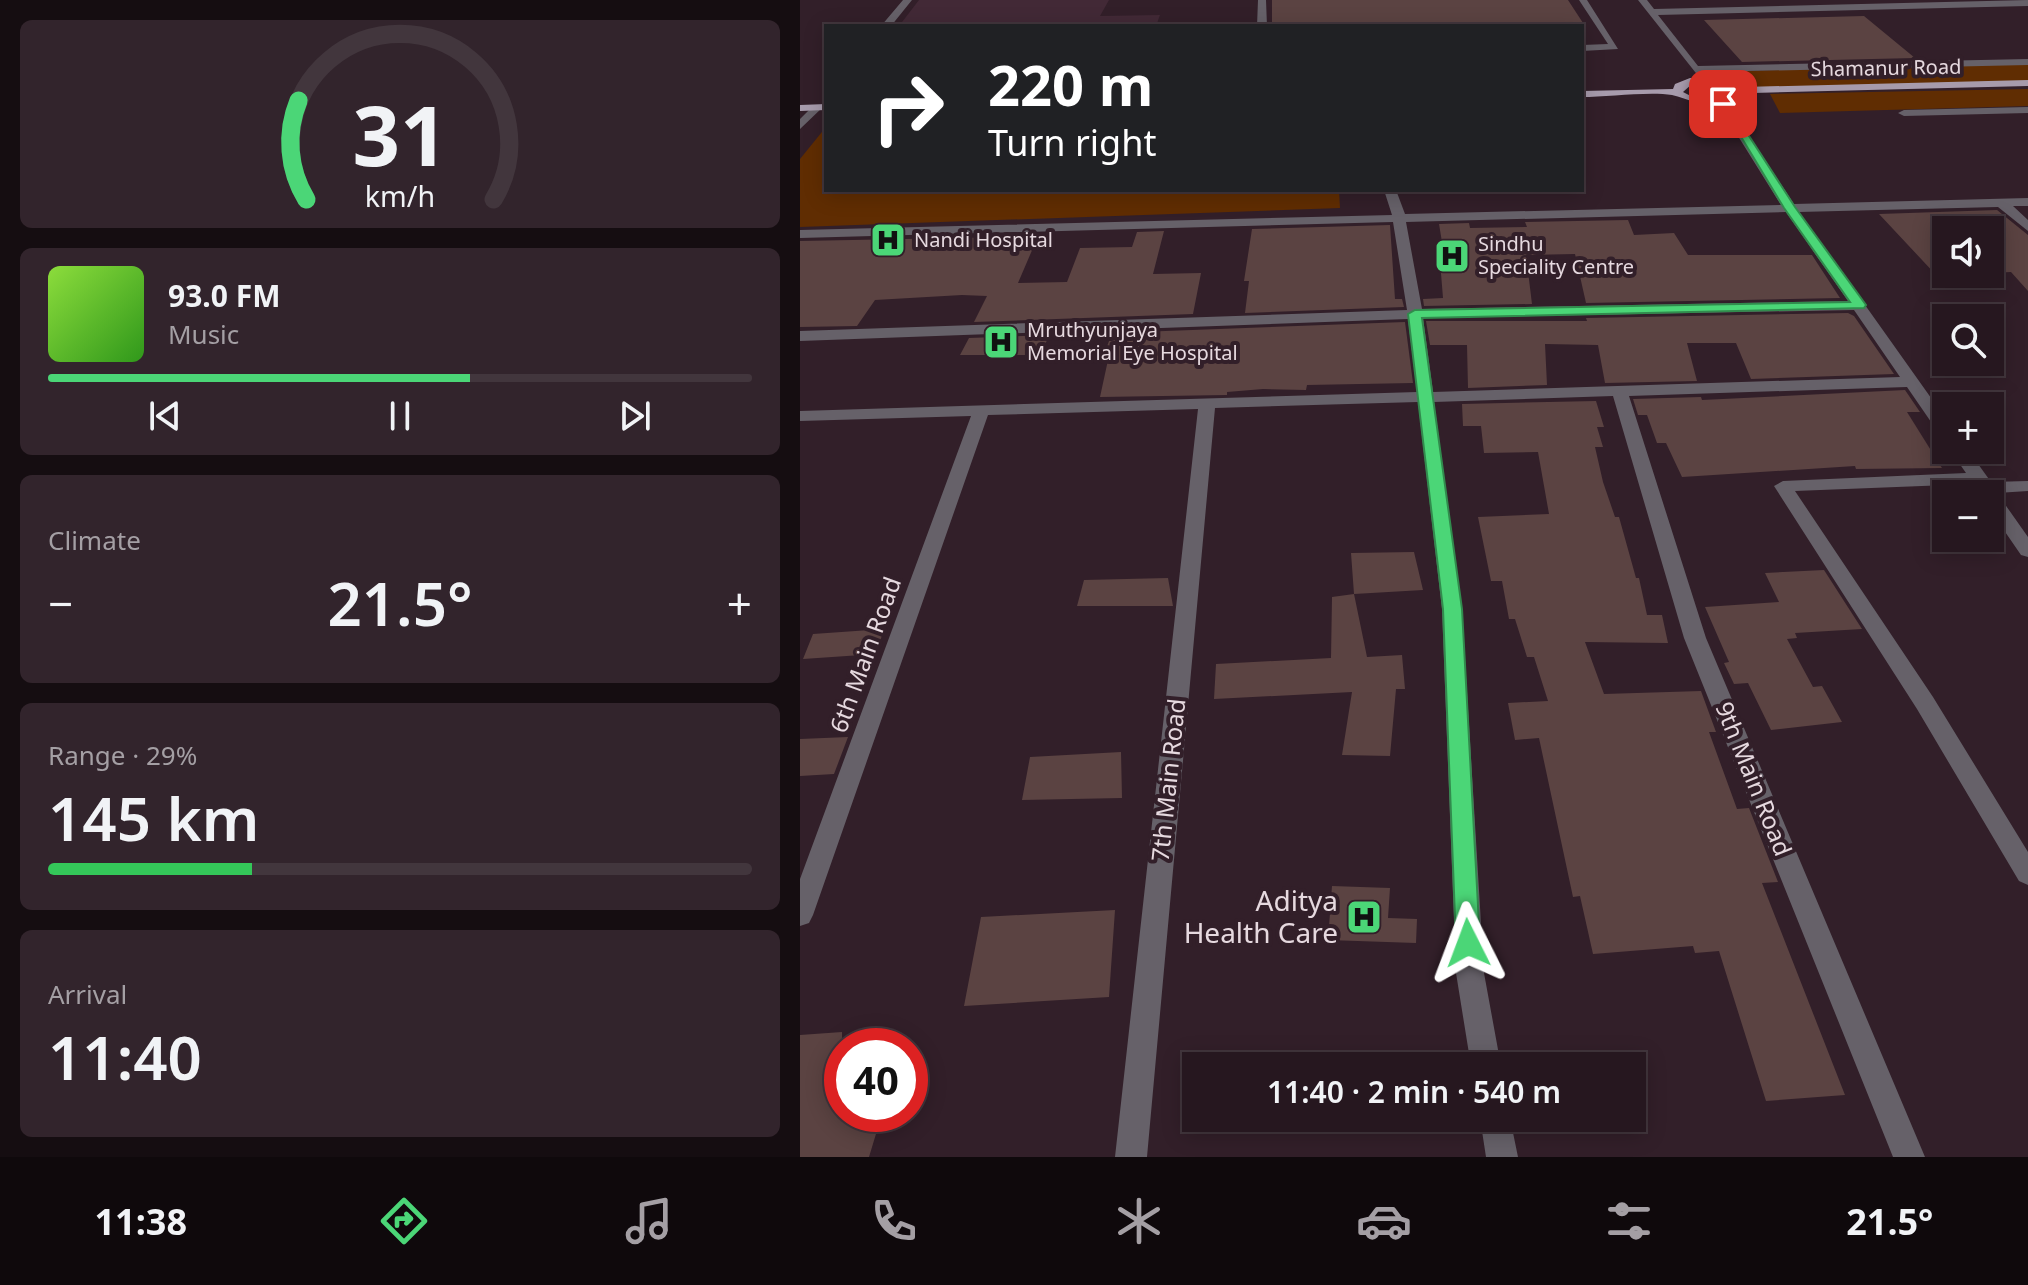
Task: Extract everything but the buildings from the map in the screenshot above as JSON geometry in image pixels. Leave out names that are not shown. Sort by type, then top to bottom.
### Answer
[{"type":"main road","name":"Shamanur Road","points":[[1704,80],[1728,83],[1745,90],[2028,83]]},
{"type":"main road","points":[[1677,92],[1683,83],[1704,80]]},
{"type":"main road","points":[[1584,94],[1677,92],[1697,102],[1723,104],[1744,99],[1748,94],[1745,90]]},
{"type":"main road","points":[[800,108],[822,107]]},
{"type":"street","points":[[888,24],[908,0]]},
{"type":"street","points":[[1262,0],[1262,24]]},
{"type":"street","points":[[1583,0],[1615,47],[1584,48]]},
{"type":"street","points":[[1642,0],[1704,80]]},
{"type":"street","points":[[1777,0],[1785,9]]},
{"type":"street","points":[[1651,12],[1877,3],[2028,3]]},
{"type":"street","points":[[1696,69],[2028,62]]},
{"type":"street","points":[[1723,104],[1790,208],[1932,412]]},
{"type":"street","points":[[800,126],[822,107]]},
{"type":"street","points":[[1904,113],[2028,110]]},
{"type":"street","points":[[1391,192],[1399,217],[1415,314],[1423,398],[1452,609],[1470,973],[1484,1052]]},
{"type":"street","points":[[800,234],[2028,202]]},
{"type":"street","points":[[2002,203],[2028,227]]},
{"type":"street","points":[[800,336],[1415,314],[1859,305]]},
{"type":"street","points":[[800,416],[1910,382]]},
{"type":"street","name":"9th Main Road","points":[[1620,392],[1695,638],[1909,1157]]},
{"type":"street","name":"7th Main Road","points":[[1131,1157],[1207,403]]},
{"type":"street","name":"6th Main Road","points":[[800,915],[981,412]]},
{"type":"street","points":[[1932,488],[1783,486],[1925,703],[2028,874]]},
{"type":"street","points":[[2004,488],[2028,486]]},
{"type":"street","points":[[2004,516],[2028,551]]},
{"type":"street","points":[[1498,1132],[1502,1157]]},
{"type":"shaded area","points":[[919,0],[1109,0],[1100,16],[1160,15],[1157,24],[901,24]]},
{"type":"shaded area","points":[[2028,64],[2028,83],[1752,88],[1737,71]]},
{"type":"shaded area","points":[[2028,89],[2028,106],[1780,113],[1770,94]]},
{"type":"shaded area","points":[[824,129],[824,192],[1339,192],[1340,208],[800,227],[800,159]]},
{"type":"place","name":"Nandi Hospital","points":[[888,240]]},
{"type":"place","name":"Sindhu Speciality Centre","points":[[1452,256]]},
{"type":"place","name":"Mruthyunjaya Memorial Eye Hospital","points":[[1001,342]]},
{"type":"place","name":"Aditya Health Care","points":[[1364,917]]},
{"type":"route","points":[[1468,943],[1452,609],[1423,398],[1415,314],[1859,305],[1790,208],[1723,104]]}]
